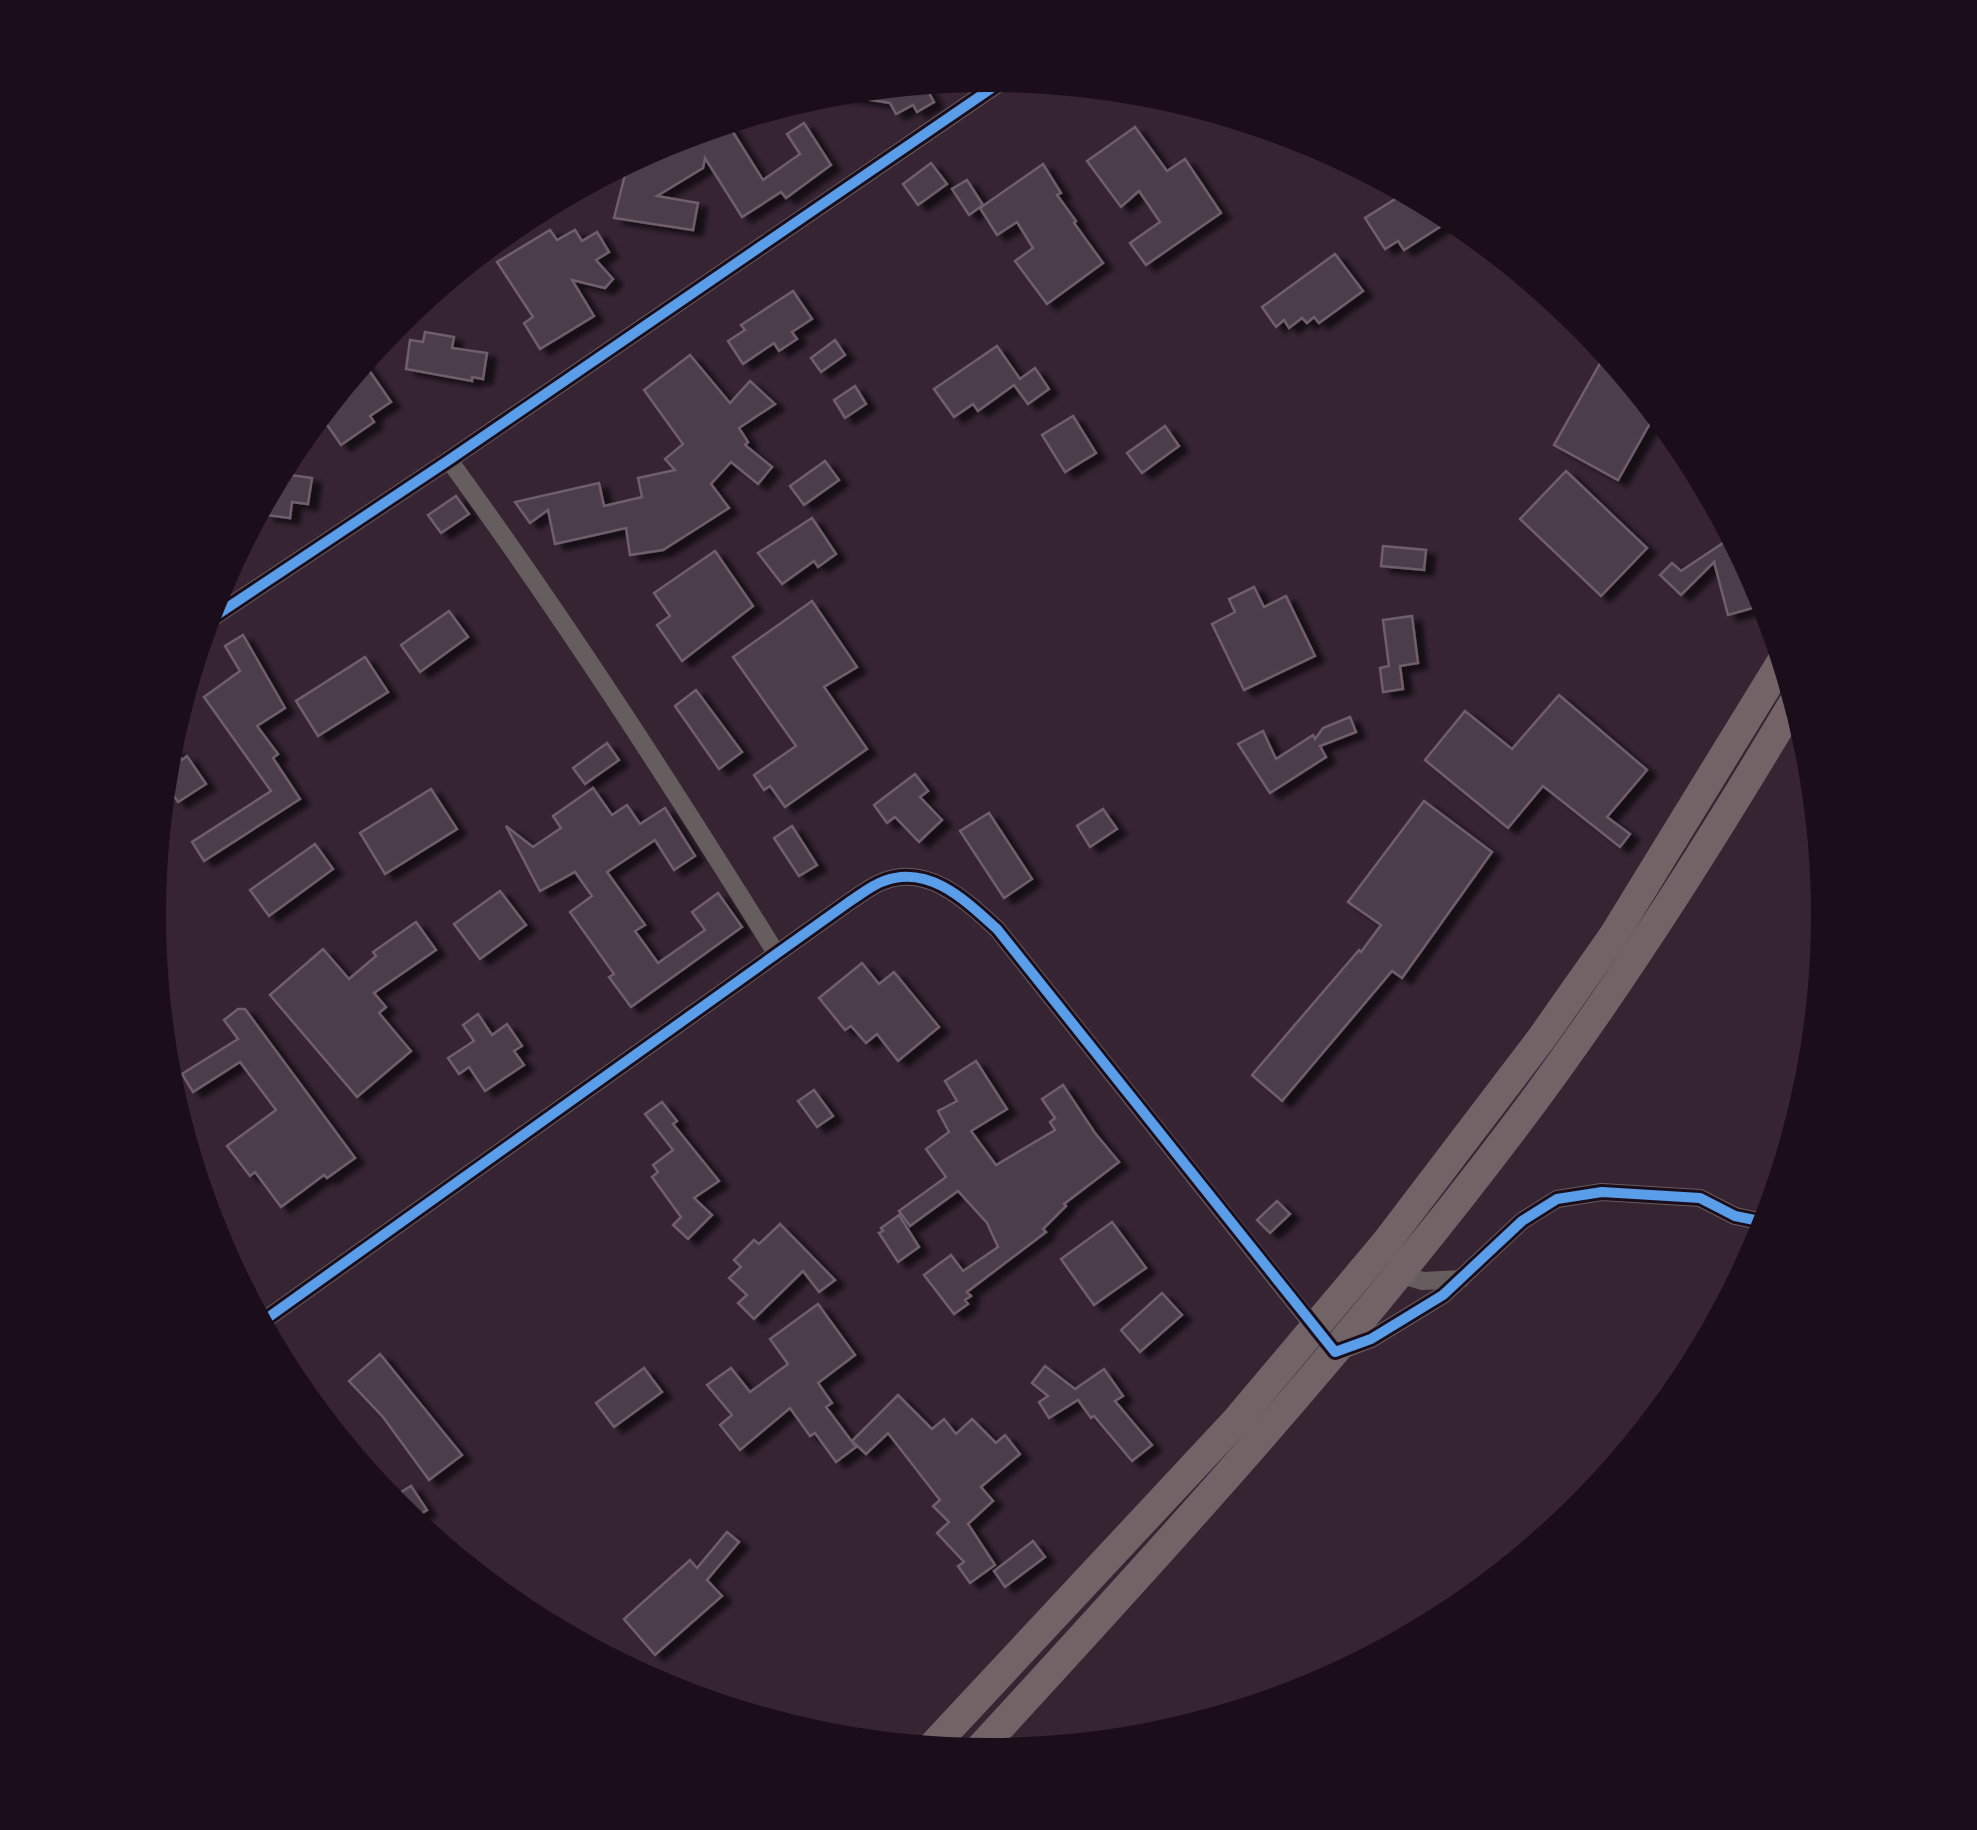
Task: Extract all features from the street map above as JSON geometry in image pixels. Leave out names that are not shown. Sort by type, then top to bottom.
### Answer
[{"type":"highway","points":[[989,1738],[1178,1507],[1541,1039],[1776,679]]},
{"type":"highway","points":[[942,1736],[1334,1352],[1399,1274],[1580,1036],[1666,910],[1786,715]]},
{"type":"street","points":[[226,609],[986,92]]},
{"type":"street","points":[[448,460],[550,600],[646,744],[776,954]]},
{"type":"street","points":[[271,1316],[776,954],[884,881],[917,876],[959,895],[997,930],[1334,1352],[1372,1339],[1417,1313],[1462,1279],[1522,1221],[1557,1199],[1602,1192],[1700,1198],[1735,1216],[1752,1220]]},
{"type":"street","points":[[1399,1274],[1423,1281],[1462,1279]]},
{"type":"street","points":[[955,1723],[965,1737]]},
{"type":"building","points":[[930,95],[934,102],[917,112],[913,105],[896,114],[890,103],[876,101]]},
{"type":"building","points":[[804,123],[831,165],[786,198],[781,192],[742,217],[705,158],[703,168],[657,196],[698,203],[693,230],[614,218],[624,177],[734,133],[763,180],[800,154],[787,134]]},
{"type":"building","points":[[1135,127],[1167,171],[1185,159],[1221,213],[1146,265],[1130,243],[1160,222],[1139,191],[1121,207],[1087,161]]},
{"type":"building","points":[[931,163],[947,184],[918,205],[903,184]]},
{"type":"building","points":[[1043,164],[1061,193],[1057,195],[1103,263],[1047,304],[1015,261],[1033,248],[1017,222],[997,235],[980,208]]},
{"type":"building","points":[[967,180],[983,205],[969,215],[952,189]]},
{"type":"building","points":[[1394,200],[1439,227],[1404,250],[1398,241],[1385,249],[1365,218]]},
{"type":"building","points":[[550,230],[557,240],[575,230],[582,241],[597,232],[609,252],[596,260],[613,279],[605,288],[572,280],[594,316],[540,349],[524,323],[533,317],[497,262]]},
{"type":"building","points":[[1335,254],[1363,291],[1319,323],[1314,317],[1307,323],[1302,318],[1289,328],[1284,320],[1276,327],[1262,307]]},
{"type":"building","points":[[793,291],[812,319],[792,332],[797,339],[779,351],[774,343],[743,364],[728,341],[745,330],[741,325]]},
{"type":"building","points":[[425,332],[454,337],[452,348],[487,353],[483,379],[472,377],[472,381],[406,369],[410,340],[423,342]]},
{"type":"building","points":[[835,340],[845,355],[821,372],[811,358]]},
{"type":"building","points":[[997,346],[1020,379],[1035,368],[1049,389],[1028,404],[1014,385],[978,411],[973,404],[954,417],[934,389]]},
{"type":"building","points":[[690,355],[730,403],[750,381],[775,404],[739,428],[748,442],[745,445],[772,467],[758,484],[731,462],[711,484],[729,508],[663,550],[630,555],[626,528],[555,544],[548,510],[530,523],[515,502],[599,483],[604,506],[642,497],[638,478],[675,470],[665,459],[683,444],[644,390]]},
{"type":"building","points":[[1599,365],[1649,425],[1618,480],[1554,445]]},
{"type":"building","points":[[371,372],[391,402],[370,416],[374,422],[341,445],[328,426]]},
{"type":"building","points":[[855,386],[866,404],[845,418],[834,400]]},
{"type":"building","points":[[1073,416],[1096,453],[1065,472],[1042,435]]},
{"type":"building","points":[[1165,426],[1179,446],[1142,473],[1127,453]]},
{"type":"building","points":[[825,461],[839,480],[804,505],[790,486]]},
{"type":"building","points":[[1566,471],[1647,548],[1601,596],[1520,519]]},
{"type":"building","points":[[294,475],[312,478],[308,504],[292,502],[290,518],[270,515]]},
{"type":"building","points":[[456,496],[469,514],[441,533],[428,515]]},
{"type":"building","points":[[812,518],[836,554],[818,567],[814,561],[782,584],[758,553]]},
{"type":"building","points":[[1722,544],[1751,609],[1728,615],[1714,562],[1681,595],[1660,575],[1672,563],[1681,571]]},
{"type":"building","points":[[1383,546],[1426,550],[1424,570],[1381,566]]},
{"type":"building","points":[[715,551],[753,606],[682,661],[657,625],[670,616],[654,593]]},
{"type":"building","points":[[1254,587],[1264,607],[1286,596],[1315,656],[1244,690],[1212,624],[1235,612],[1229,599]]},
{"type":"building","points":[[812,601],[857,667],[824,687],[867,749],[785,807],[770,786],[764,790],[754,775],[796,746],[733,657]]},
{"type":"building","points":[[449,611],[468,637],[420,672],[401,645]]},
{"type":"building","points":[[1412,616],[1418,663],[1400,666],[1403,689],[1383,692],[1380,668],[1389,666],[1383,620]]},
{"type":"building","points":[[243,635],[285,708],[257,726],[278,754],[273,758],[300,799],[204,861],[192,842],[271,791],[204,697],[240,671],[225,646]]},
{"type":"building","points":[[365,657],[388,692],[318,736],[296,701]]},
{"type":"building","points":[[696,690],[742,752],[719,769],[675,706]]},
{"type":"building","points":[[1559,695],[1647,770],[1607,817],[1630,834],[1620,847],[1543,786],[1508,828],[1425,760],[1465,711],[1512,749]]},
{"type":"building","points":[[1350,717],[1356,732],[1320,746],[1326,757],[1270,793],[1238,744],[1263,731],[1276,759],[1313,735],[1315,739],[1323,728]]},
{"type":"building","points":[[607,743],[619,760],[585,784],[573,768]]},
{"type":"building","points":[[187,756],[206,784],[178,802],[175,797],[181,759]]},
{"type":"building","points":[[915,774],[928,791],[920,797],[942,820],[919,842],[895,817],[887,823],[874,805]]},
{"type":"building","points":[[593,788],[612,815],[627,805],[640,824],[665,808],[695,856],[674,870],[655,840],[607,872],[645,925],[635,931],[658,963],[705,930],[692,912],[718,893],[742,927],[631,1007],[609,977],[614,974],[570,912],[592,896],[575,872],[540,891],[506,826],[533,847],[561,828],[553,816]]},
{"type":"building","points":[[431,789],[457,829],[385,874],[360,833]]},
{"type":"building","points":[[1424,801],[1492,852],[1402,978],[1392,971],[1282,1101],[1252,1075],[1381,925],[1348,902]]},
{"type":"building","points":[[1103,809],[1117,829],[1090,847],[1077,826]]},
{"type":"building","points":[[989,813],[1032,879],[1004,898],[960,831]]},
{"type":"building","points":[[792,826],[817,865],[799,876],[774,838]]},
{"type":"building","points":[[315,844],[333,869],[269,916],[250,890]]},
{"type":"building","points":[[500,891],[526,925],[480,959],[454,924]]},
{"type":"building","points":[[416,922],[436,950],[374,993],[386,1007],[379,1013],[411,1051],[357,1097],[270,995],[323,949],[349,979],[376,956],[373,952]]},
{"type":"building","points":[[862,963],[879,984],[894,972],[939,1027],[898,1061],[877,1034],[866,1043],[851,1026],[845,1030],[819,998]]},
{"type":"building","points":[[238,1009],[245,1009],[355,1158],[281,1207],[255,1172],[250,1176],[227,1146],[276,1110],[240,1062],[193,1092],[182,1074],[238,1039],[224,1020]]},
{"type":"building","points":[[478,1014],[492,1035],[507,1024],[522,1046],[514,1051],[524,1065],[485,1091],[469,1067],[459,1074],[448,1058],[474,1041],[463,1025]]},
{"type":"building","points":[[976,1061],[1007,1109],[971,1131],[996,1165],[1055,1130],[1050,1122],[1055,1118],[1042,1099],[1063,1085],[1119,1162],[1064,1204],[1043,1229],[1046,1232],[967,1292],[971,1296],[965,1300],[968,1304],[954,1314],[924,1275],[951,1255],[963,1271],[998,1247],[987,1223],[958,1191],[910,1226],[899,1211],[946,1177],[926,1149],[949,1132],[938,1111],[957,1101],[945,1081]]},
{"type":"building","points":[[814,1090],[833,1116],[817,1127],[798,1101]]},
{"type":"building","points":[[662,1102],[677,1121],[673,1124],[719,1181],[694,1198],[712,1215],[688,1239],[673,1225],[681,1217],[652,1177],[658,1172],[653,1165],[673,1150],[645,1114]]},
{"type":"building","points":[[1277,1201],[1290,1214],[1270,1233],[1257,1220]]},
{"type":"building","points":[[899,1215],[919,1247],[898,1262],[879,1233]]},
{"type":"building","points":[[1112,1222],[1146,1268],[1094,1305],[1061,1259]]},
{"type":"building","points":[[780,1224],[835,1280],[819,1292],[803,1271],[754,1319],[738,1303],[747,1295],[729,1278],[741,1267],[734,1260],[754,1240],[759,1244]]},
{"type":"building","points":[[1162,1293],[1182,1315],[1140,1352],[1121,1330]]},
{"type":"building","points":[[818,1304],[855,1355],[818,1383],[832,1403],[826,1407],[856,1447],[836,1462],[790,1408],[740,1450],[720,1425],[732,1415],[707,1385],[731,1368],[750,1392],[788,1364],[770,1339]]},
{"type":"building","points":[[380,1354],[462,1455],[429,1480],[383,1417],[349,1381]]},
{"type":"building","points":[[1045,1366],[1075,1389],[1104,1369],[1123,1396],[1115,1401],[1152,1445],[1132,1461],[1078,1400],[1049,1418],[1039,1402],[1048,1396],[1032,1383]]},
{"type":"building","points":[[644,1368],[662,1392],[614,1427],[596,1403]]},
{"type":"building","points":[[898,1395],[932,1429],[944,1419],[956,1434],[972,1419],[996,1443],[1005,1435],[1020,1454],[981,1487],[993,1501],[968,1524],[995,1565],[970,1583],[958,1566],[964,1562],[937,1533],[949,1522],[933,1506],[940,1500],[888,1433],[866,1454],[852,1441]]},
{"type":"building","points":[[411,1486],[427,1510],[423,1512],[402,1492]]},
{"type":"building","points":[[727,1532],[739,1542],[707,1580],[722,1596],[655,1655],[624,1619],[690,1560],[697,1568]]},
{"type":"building","points":[[1033,1541],[1045,1557],[1005,1587],[994,1571]]},
{"type":"cycle path","points":[[226,609],[986,92]]},
{"type":"cycle path","points":[[271,1316],[849,902],[880,883],[901,877],[916,877],[946,888],[997,929],[1335,1352],[1371,1339],[1443,1295],[1522,1221],[1557,1199],[1602,1192],[1700,1198],[1735,1216],[1752,1219]]}]
